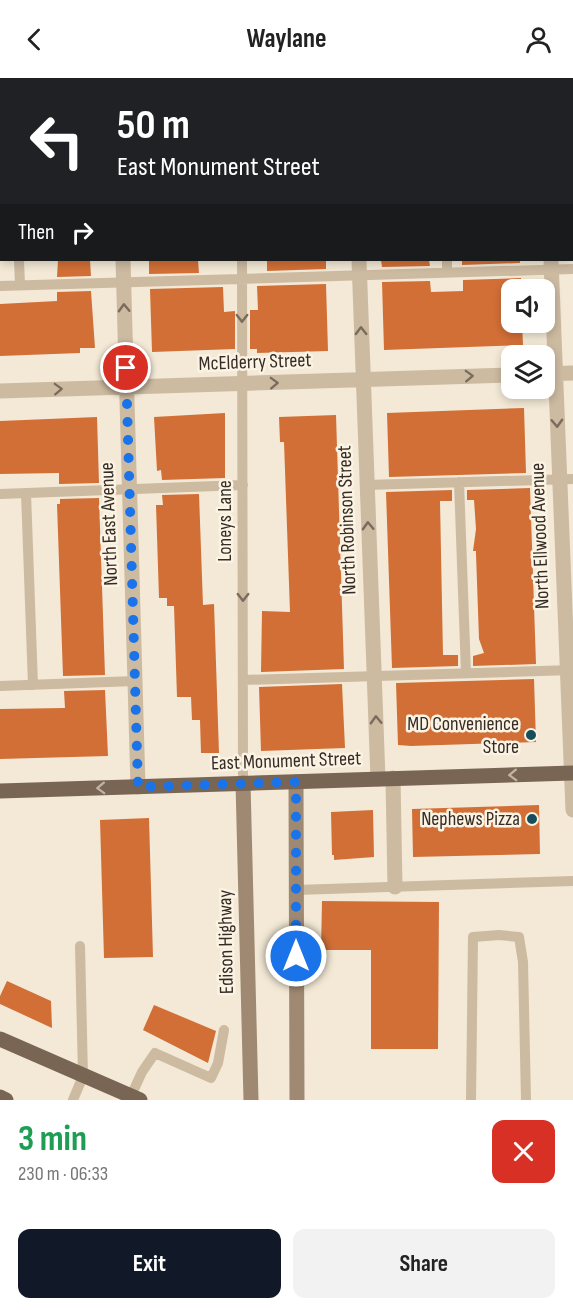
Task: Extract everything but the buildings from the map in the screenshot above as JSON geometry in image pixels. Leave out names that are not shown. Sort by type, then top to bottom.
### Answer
[{"type":"main road","name":"East Monument Street","points":[[0,791],[572,773]]},
{"type":"main road","points":[[296,782],[297,1100]]},
{"type":"main road","name":"Edison Highway","points":[[243,783],[250,1100]]},
{"type":"main road","points":[[0,1039],[136,1098]]},
{"type":"main road","points":[[0,1097],[6,1100]]},
{"type":"street","name":"North East Avenue","points":[[123,261],[138,787]]},
{"type":"street","name":"North Ellwood Avenue","points":[[550,345],[551,265]]},
{"type":"street","name":"North Robinson Street","points":[[359,267],[374,676],[395,887]]},
{"type":"street","points":[[555,374],[573,373]]},
{"type":"street","name":"McElderry Street","points":[[0,391],[501,375]]},
{"type":"street","name":"North Ellwood Avenue","points":[[554,399],[566,479],[573,810]]},
{"type":"lane","points":[[19,261],[20,285]]},
{"type":"lane","name":"Loneys Lane","points":[[242,261],[243,783]]},
{"type":"lane","points":[[447,261],[447,272]]},
{"type":"lane","points":[[0,286],[242,279],[359,267],[447,272],[551,265],[573,269]]},
{"type":"lane","points":[[366,485],[566,479]]},
{"type":"lane","points":[[459,482],[466,673]]},
{"type":"lane","points":[[0,494],[243,485]]},
{"type":"lane","points":[[26,493],[33,684]]},
{"type":"lane","points":[[243,680],[570,670]]},
{"type":"lane","points":[[0,686],[135,681]]},
{"type":"lane","points":[[296,890],[573,881]]},
{"type":"lane","points":[[471,1100],[473,937],[499,935],[519,937],[523,962],[526,1100]]},
{"type":"lane","points":[[73,1100],[83,1076],[80,946]]},
{"type":"lane","points":[[136,1098],[142,1072],[155,1053],[211,1078],[218,1063],[224,1030]]},
{"type":"place","name":"MD Convenience Store","points":[[531,735]]},
{"type":"place","name":"Nephews Pizza","points":[[532,819]]},
{"type":"route","points":[[126,368],[138,787],[296,782],[296,956]]}]
